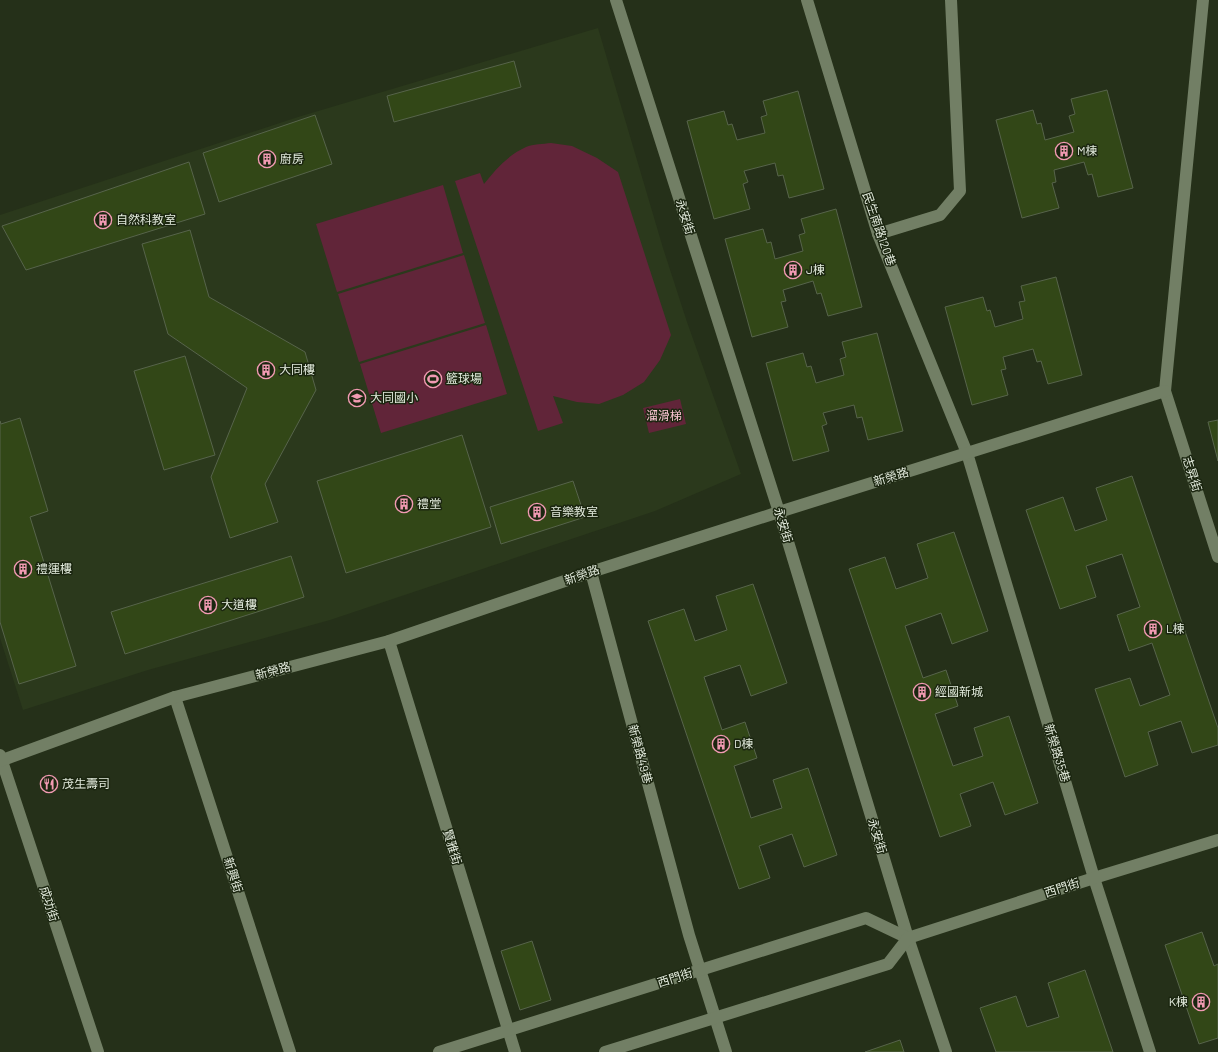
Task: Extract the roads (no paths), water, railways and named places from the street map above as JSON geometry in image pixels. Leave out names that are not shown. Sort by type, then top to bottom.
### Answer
[{"type":"street","name":"永安街","points":[[616,0],[779,512],[908,938],[946,1052]]},
{"type":"street","name":"民生南路120巷","points":[[807,0],[878,234],[967,453]]},
{"type":"street","points":[[878,234],[940,214],[960,191],[951,0]]},
{"type":"street","points":[[1165,391],[1203,0]]},
{"type":"street","name":"新榮路","points":[[1,759],[175,697],[389,641],[591,572],[1165,391]]},
{"type":"street","name":"志昇街","points":[[1165,391],[1218,557]]},
{"type":"street","name":"新榮路35巷","points":[[967,453],[1094,878],[1150,1052]]},
{"type":"street","name":"新榮路49巷","points":[[591,572],[689,935],[724,1046]]},
{"type":"street","name":"賢雅街","points":[[389,641],[515,1052]]},
{"type":"street","name":"新興街","points":[[175,697],[290,1052]]},
{"type":"street","name":"成功街","points":[[1,759],[98,1052]]},
{"type":"street","name":"西門街","points":[[440,1052],[866,918],[908,938],[1218,840]]},
{"type":"street","points":[[605,1052],[888,964],[908,938]]},
{"type":"place","name":"M棟","points":[[1064,151]]},
{"type":"place","name":"廚房","points":[[267,159]]},
{"type":"place","name":"自然科教室","points":[[103,220]]},
{"type":"place","name":"J棟","points":[[793,270]]},
{"type":"place","name":"大同樓","points":[[266,370]]},
{"type":"place","name":"籃球場","points":[[433,379]]},
{"type":"place","name":"大同國小","points":[[357,398]]},
{"type":"place","name":"禮堂","points":[[404,504]]},
{"type":"place","name":"音樂教室","points":[[537,512]]},
{"type":"place","name":"禮運樓","points":[[23,569]]},
{"type":"place","name":"大道樓","points":[[208,605]]},
{"type":"place","name":"L棟","points":[[1153,629]]},
{"type":"place","name":"經國新城","points":[[922,692]]},
{"type":"place","name":"D棟","points":[[721,744]]},
{"type":"place","name":"茂生壽司","points":[[49,784]]},
{"type":"place","name":"K棟","points":[[1201,1002]]},
{"type":"park label","name":"溜滑梯","points":[[664,416]]}]
